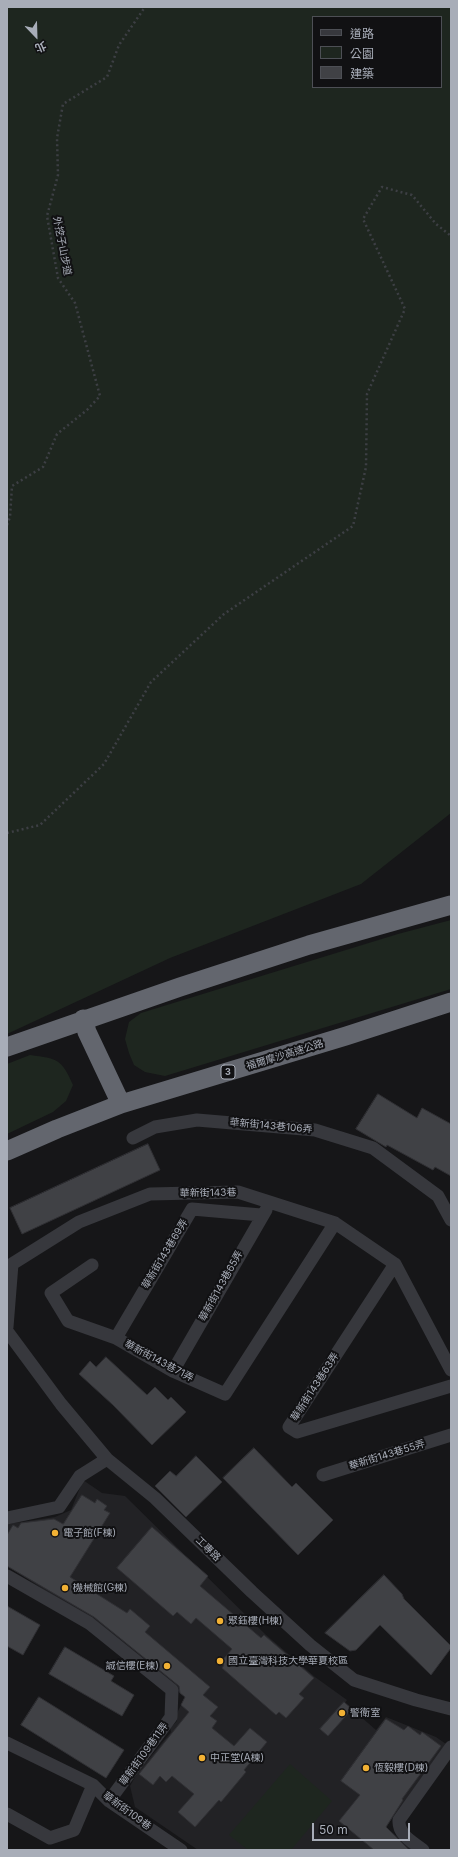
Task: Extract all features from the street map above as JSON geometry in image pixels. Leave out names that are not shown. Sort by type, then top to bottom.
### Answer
[{"type":"highway","points":[[7,1047],[83,1019],[309,945],[451,905]]},
{"type":"highway","name":"福爾摩沙高速公路","points":[[7,1151],[56,1129],[121,1104],[346,1036],[451,1002]]},
{"type":"highway","points":[[83,1019],[121,1104]]},
{"type":"street","name":"華新街143巷106弄","points":[[133,1138],[155,1128],[197,1120],[315,1130],[373,1148],[438,1196],[451,1220]]},
{"type":"street","name":"華新街143巷","points":[[7,1327],[12,1264],[79,1222],[150,1194],[238,1192],[334,1223],[395,1264],[451,1370]]},
{"type":"street","name":"華新街143巷65弄","points":[[173,1371],[262,1215],[272,1203]]},
{"type":"street","name":"華新街143巷69弄","points":[[116,1338],[192,1209],[262,1215]]},
{"type":"street","name":"華新街143巷71弄","points":[[92,1265],[51,1293],[68,1321],[116,1338],[173,1371],[225,1394],[334,1223]]},
{"type":"street","name":"華新街143巷63弄","points":[[395,1264],[289,1427],[297,1432],[451,1386]]},
{"type":"street","name":"工專路","points":[[7,1331],[61,1404],[107,1459],[155,1498],[252,1592],[310,1645],[354,1680],[416,1700],[451,1708]]},
{"type":"street","name":"華新街143巷55弄","points":[[323,1475],[451,1435]]},
{"type":"street","points":[[7,1518],[59,1507],[80,1476],[107,1459]]},
{"type":"street","name":"華新街109巷11弄","points":[[7,1576],[89,1623],[172,1690],[171,1717],[109,1801]]},
{"type":"street","name":"華新街109巷","points":[[7,1743],[93,1785],[109,1801],[181,1850]]},
{"type":"street","points":[[423,1850],[404,1835],[399,1827],[399,1820],[451,1747]]},
{"type":"street","points":[[7,1814],[50,1838],[74,1830],[93,1785]]},
{"type":"path","name":"外挖子山步道","points":[[7,525],[10,517],[12,486],[44,466],[57,434],[87,410],[100,396],[75,303],[58,278],[47,216],[58,175],[57,138],[63,104],[107,77],[119,45],[145,7]]},
{"type":"path","points":[[7,833],[40,824],[104,764],[151,682],[224,614],[353,526],[366,467],[367,394],[405,309],[363,219],[382,187],[412,195],[436,224],[451,236]]},
{"type":"shaded area","name":"國立臺灣科技大學華夏校區","points":[[83,1480],[102,1493],[125,1496],[265,1634],[315,1677],[347,1700],[345,1703],[376,1730],[386,1717],[436,1737],[446,1744],[386,1827],[413,1850],[198,1850],[135,1807],[130,1786],[138,1772],[171,1732],[170,1728],[177,1721],[177,1713],[185,1697],[99,1625],[7,1566],[7,1524],[55,1517],[71,1510]]},
{"type":"green space","points":[[7,7],[451,7],[451,813],[361,884],[170,958],[7,1034]]},
{"type":"green space","points":[[451,920],[451,989],[165,1076],[145,1072],[134,1065],[125,1039],[129,1022],[141,1013],[398,934]]},
{"type":"green space","points":[[30,1055],[58,1061],[65,1069],[73,1085],[66,1101],[53,1112],[7,1134],[7,1064]]},
{"type":"green space","points":[[290,1764],[332,1801],[291,1850],[248,1850],[229,1835]]},
{"type":"building","points":[[378,1094],[417,1118],[422,1108],[451,1124],[451,1176],[435,1167],[433,1170],[387,1145],[386,1147],[356,1129]]},
{"type":"building","points":[[148,1144],[160,1170],[22,1234],[10,1208]]},
{"type":"building","points":[[106,1357],[147,1395],[155,1387],[168,1400],[171,1397],[186,1412],[152,1445],[113,1405],[79,1374],[90,1361],[96,1367]]},
{"type":"building","points":[[254,1448],[292,1487],[296,1483],[333,1520],[298,1555],[223,1478]]},
{"type":"building","points":[[196,1456],[222,1482],[186,1517],[155,1486],[170,1471],[176,1476]]},
{"type":"building","points":[[82,1495],[95,1503],[97,1499],[107,1506],[104,1510],[110,1513],[70,1577],[127,1613],[130,1609],[150,1626],[145,1632],[210,1687],[203,1695],[218,1707],[210,1716],[217,1721],[212,1728],[234,1746],[250,1728],[267,1742],[244,1770],[246,1772],[221,1802],[219,1800],[195,1827],[178,1812],[194,1794],[172,1776],[166,1782],[160,1776],[153,1785],[139,1774],[189,1712],[181,1705],[185,1697],[180,1693],[179,1686],[94,1617],[7,1566],[7,1535],[13,1525],[18,1528],[21,1523],[54,1519],[63,1524]]},
{"type":"building","name":"聚鈺樓(H棟)","points":[[152,1527],[208,1576],[200,1586],[261,1638],[264,1635],[314,1678],[299,1694],[304,1698],[286,1718],[279,1712],[276,1715],[222,1668],[224,1665],[221,1662],[232,1649],[196,1618],[191,1624],[177,1612],[173,1616],[117,1568]]},
{"type":"building","points":[[384,1575],[402,1594],[404,1599],[451,1646],[431,1675],[380,1625],[356,1650],[350,1651],[325,1633]]},
{"type":"building","points":[[7,1606],[40,1625],[23,1655],[7,1646]]},
{"type":"building","points":[[65,1647],[114,1676],[111,1681],[134,1695],[122,1716],[49,1674]]},
{"type":"building","points":[[39,1697],[124,1750],[106,1778],[21,1725]]},
{"type":"building","points":[[344,1702],[352,1709],[328,1736],[320,1729]]},
{"type":"building","name":"恆毅樓(D棟)","points":[[386,1719],[404,1730],[408,1726],[420,1735],[422,1732],[441,1746],[402,1799],[403,1800],[386,1827],[409,1850],[374,1850],[339,1821],[360,1795],[341,1781]]},
{"type":"place","name":"電子館(F棟)","points":[[55,1533]]},
{"type":"place","name":"機械館(G棟)","points":[[65,1588]]},
{"type":"place","name":"聚鈺樓(H棟)","points":[[220,1621]]},
{"type":"place","name":"國立臺灣科技大學華夏校區","points":[[220,1661]]},
{"type":"place","name":"誠信樓(E棟)","points":[[167,1666]]},
{"type":"place","name":"警衛室","points":[[342,1713]]},
{"type":"place","name":"中正堂(A棟)","points":[[202,1758]]},
{"type":"place","name":"恆毅樓(D棟)","points":[[366,1768]]}]
